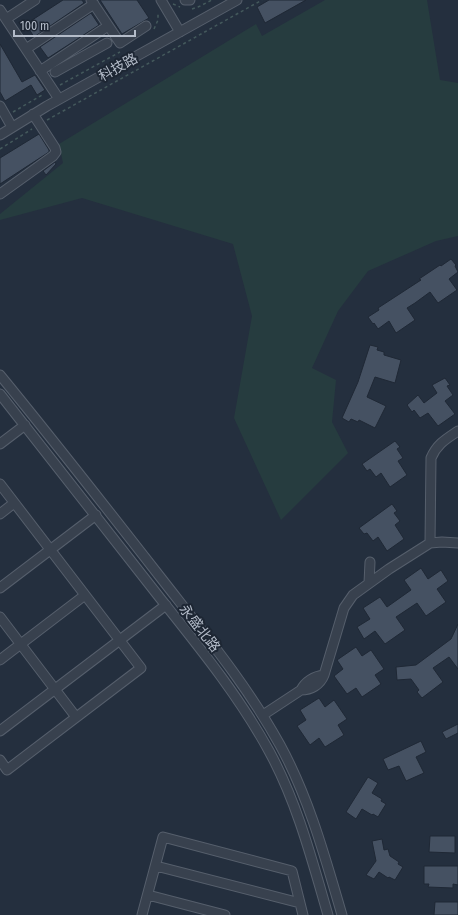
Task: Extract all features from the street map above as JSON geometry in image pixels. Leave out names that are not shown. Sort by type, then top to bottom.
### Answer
[{"type":"street","points":[[6,19],[35,0]]},
{"type":"street","points":[[161,0],[180,32]]},
{"type":"street","points":[[185,0],[190,0]]},
{"type":"street","name":"科技路","points":[[0,135],[59,99],[237,0]]},
{"type":"street","points":[[26,49],[92,2],[120,44],[150,28]]},
{"type":"street","points":[[0,10],[59,99]]},
{"type":"street","points":[[40,71],[108,26]]},
{"type":"street","points":[[55,72],[107,43]]},
{"type":"street","points":[[71,51],[77,60]]},
{"type":"street","points":[[1,110],[12,127]]},
{"type":"street","points":[[0,194],[56,152],[55,148],[33,114]]},
{"type":"street","name":"永盛北路","points":[[0,375],[45,430],[222,656],[263,715],[280,745],[303,792],[320,840],[342,915]]},
{"type":"street","name":"永盛北路","points":[[0,394],[166,605],[248,715],[269,751],[285,784],[300,824],[328,915]]},
{"type":"street","points":[[0,444],[25,425]]},
{"type":"street","points":[[430,543],[431,458],[435,449],[458,431]]},
{"type":"street","points":[[0,484],[141,668],[7,770],[0,760]]},
{"type":"street","points":[[0,514],[14,503]]},
{"type":"street","points":[[0,588],[96,515]]},
{"type":"street","points":[[263,715],[301,690],[304,684],[317,676],[324,675],[344,608],[352,595],[430,543],[458,543]]},
{"type":"street","points":[[369,583],[370,562]]},
{"type":"street","points":[[0,660],[85,595]]},
{"type":"street","points":[[0,731],[166,605]]},
{"type":"street","points":[[0,617],[76,717]]},
{"type":"street","points":[[142,915],[163,837],[292,871],[303,915]]},
{"type":"street","points":[[156,866],[300,903]]},
{"type":"street","points":[[148,895],[225,915]]},
{"type":"path","points":[[0,149],[40,124],[262,0]]},
{"type":"path","points":[[150,28],[158,20],[157,9]]},
{"type":"path","points":[[60,85],[125,49]]},
{"type":"path","points":[[12,113],[47,92]]},
{"type":"green space","points":[[325,0],[427,0],[440,80],[458,83],[458,236],[436,241],[368,271],[338,311],[312,368],[336,380],[332,422],[348,453],[281,520],[234,418],[252,316],[233,244],[82,198],[0,220],[0,214],[63,163],[59,144],[256,24],[262,36]]},
{"type":"building","points":[[63,0],[82,0],[84,3],[34,37],[26,24]]},
{"type":"building","points":[[100,0],[137,0],[149,18],[122,34]]},
{"type":"building","points":[[269,0],[306,0],[265,23],[257,7]]},
{"type":"building","points":[[91,13],[99,25],[48,58],[40,47]]},
{"type":"building","points":[[0,44],[22,82],[35,75],[45,90],[37,95],[31,85],[5,101],[0,92]]},
{"type":"building","points":[[39,134],[49,152],[0,184],[0,158]]},
{"type":"building","points":[[55,162],[56,164],[46,175],[43,171]]},
{"type":"building","points":[[451,259],[456,265],[455,266],[458,272],[449,279],[457,290],[438,303],[430,292],[407,308],[415,320],[396,333],[389,321],[378,329],[374,323],[373,324],[368,317],[379,310],[378,308],[421,280],[419,279]]},
{"type":"building","points":[[370,345],[378,347],[377,350],[384,352],[384,355],[401,360],[395,383],[375,377],[367,397],[386,406],[375,428],[359,420],[358,422],[351,419],[349,422],[342,418],[358,382]]},
{"type":"building","points":[[445,378],[450,385],[447,386],[453,395],[445,401],[455,414],[438,426],[428,413],[420,418],[414,410],[412,412],[407,405],[418,395],[424,403],[437,393],[432,385]]},
{"type":"building","points":[[395,441],[400,447],[397,449],[403,458],[398,461],[407,475],[390,487],[381,473],[376,477],[370,469],[367,471],[362,464]]},
{"type":"building","points":[[392,504],[397,511],[394,513],[400,521],[395,525],[404,539],[387,551],[378,537],[373,541],[367,533],[364,534],[359,528]]},
{"type":"building","points":[[421,568],[428,579],[441,570],[448,581],[437,589],[446,602],[426,616],[417,603],[396,617],[405,630],[385,644],[375,631],[364,639],[357,627],[370,619],[363,608],[380,597],[387,607],[411,590],[404,580]]},
{"type":"building","points":[[458,624],[458,669],[449,657],[433,668],[443,682],[422,698],[417,692],[419,690],[411,679],[397,680],[396,667],[416,665],[451,639]]},
{"type":"building","points":[[356,647],[362,656],[371,650],[384,669],[375,675],[381,684],[362,697],[356,688],[347,694],[334,676],[343,669],[337,660]]},
{"type":"building","points":[[319,698],[325,707],[334,700],[347,719],[338,725],[344,735],[325,747],[319,738],[310,745],[297,726],[306,720],[300,710]]},
{"type":"building","points":[[458,724],[458,733],[446,739],[442,732]]},
{"type":"building","points":[[421,741],[426,752],[416,757],[424,773],[406,781],[399,766],[388,770],[383,759]]},
{"type":"building","points":[[368,777],[378,783],[372,793],[382,799],[381,801],[386,804],[378,817],[362,809],[356,819],[346,812]]},
{"type":"building","points":[[430,836],[455,836],[455,853],[429,852]]},
{"type":"building","points":[[382,839],[384,850],[388,849],[390,856],[399,862],[398,864],[403,867],[395,880],[389,877],[388,878],[379,872],[374,879],[366,875],[376,861],[372,841]]},
{"type":"building","points":[[424,866],[458,866],[458,885],[453,884],[453,888],[428,887],[429,884],[424,884]]},
{"type":"building","points":[[435,902],[458,902],[458,915],[434,915]]}]
